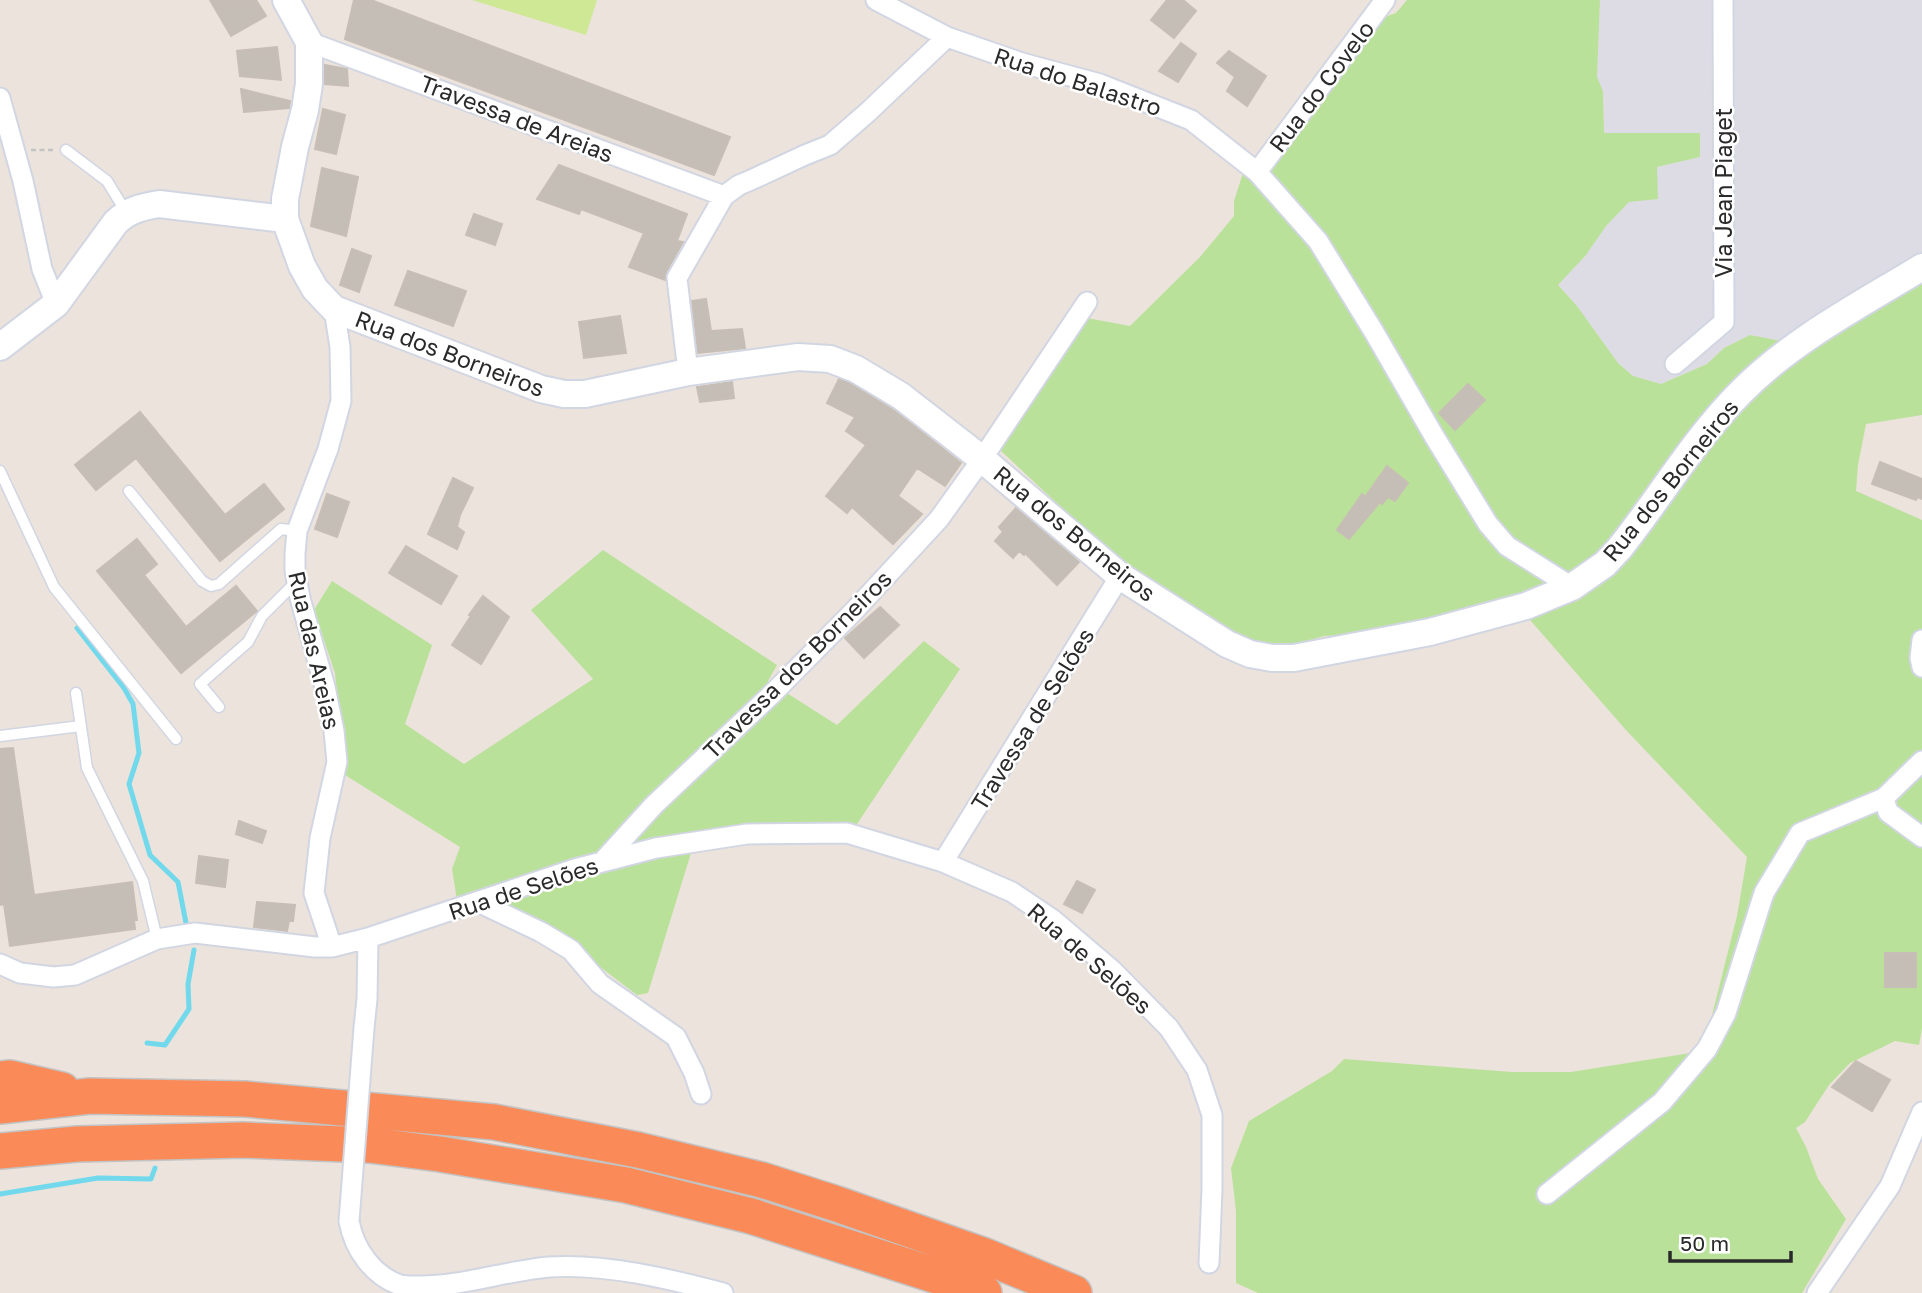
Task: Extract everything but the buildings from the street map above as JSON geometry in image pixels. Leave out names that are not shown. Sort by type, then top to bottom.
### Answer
[{"type":"highway","points":[[0,1079],[10,1078],[90,1096]]},
{"type":"highway","points":[[0,1106],[90,1096],[245,1099],[494,1122],[612,1145],[762,1180],[985,1256],[1074,1293]]},
{"type":"highway","points":[[0,1151],[78,1144],[243,1140],[369,1145],[440,1154],[626,1185],[751,1216],[984,1293]]},
{"type":"street","points":[[286,0],[309,42],[309,83],[285,199],[285,219],[302,266],[315,289],[334,309]]},
{"type":"street","name":"Rua do Balastro","points":[[876,0],[947,37],[1022,63],[1100,84],[1191,120],[1257,172],[1318,241],[1488,524],[1507,546],[1572,587]]},
{"type":"street","name":"Rua do Covelo","points":[[1257,172],[1385,0]]},
{"type":"street","name":"Via Jean Piaget","points":[[1675,364],[1724,322],[1723,0]]},
{"type":"street","points":[[688,372],[677,278],[724,196],[738,186],[830,145],[947,37]]},
{"type":"street","name":"Travessa de Areias","points":[[309,42],[724,196]]},
{"type":"street","points":[[0,98],[43,269],[56,304]]},
{"type":"street","points":[[0,347],[56,304],[116,222],[138,207],[159,204],[285,219]]},
{"type":"street","name":"Rua dos Borneiros","points":[[334,309],[541,389],[564,394],[585,394],[688,372],[798,357],[830,359],[856,369],[901,396],[982,459],[1120,576],[1227,645],[1272,659],[1294,658],[1430,632],[1526,606],[1572,587],[1605,564],[1619,549],[1707,430],[1743,390],[1772,364],[1807,339],[1922,267]]},
{"type":"street","name":"Travessa dos Borneiros","points":[[603,861],[654,805],[774,693],[939,519],[1087,302]]},
{"type":"street","name":"Rua das Areias","points":[[332,947],[314,892],[320,838],[337,762],[325,687],[297,581],[295,554],[297,531],[328,449],[341,401],[340,347],[334,309]]},
{"type":"street","name":"Travessa de Selões","points":[[943,862],[1120,576]]},
{"type":"street","points":[[1922,640],[1922,667]]},
{"type":"street","points":[[1547,1194],[1662,1102],[1707,1049],[1726,1013],[1764,893],[1800,834],[1884,798],[1922,761]]},
{"type":"street","points":[[1884,798],[1888,812],[1922,837]]},
{"type":"street","name":"Rua de Selões","points":[[0,964],[20,973],[54,977],[75,975],[157,939],[195,933],[332,947],[368,938],[575,869],[656,848],[747,834],[847,833],[943,862],[1012,892],[1052,919],[1112,970],[1169,1028],[1197,1070],[1212,1115],[1209,1263]]},
{"type":"street","points":[[478,902],[541,932],[571,950],[600,984],[676,1037],[701,1094]]},
{"type":"street","points":[[368,938],[367,999],[349,1221],[352,1237],[364,1258],[379,1273],[401,1285],[439,1286],[508,1273],[564,1267],[664,1278],[723,1293]]},
{"type":"street","points":[[1816,1293],[1890,1186],[1922,1112]]},
{"type":"lane","points":[[66,150],[107,181],[126,213]]},
{"type":"lane","points":[[0,471],[54,587],[176,739]]},
{"type":"lane","points":[[129,491],[202,581],[211,586],[219,584],[281,529],[297,531]]},
{"type":"lane","points":[[219,706],[200,684],[247,642],[262,616],[297,581]]},
{"type":"lane","points":[[76,693],[87,768],[143,881],[157,939]]},
{"type":"lane","points":[[0,736],[81,726]]},
{"type":"path","points":[[14,150],[66,150]]},
{"type":"shaded area","points":[[1600,0],[1922,0],[1922,269],[1812,347],[1750,335],[1724,348],[1707,364],[1661,384],[1633,376],[1618,363],[1577,306],[1558,285],[1586,255],[1606,226],[1657,167],[1700,157],[1700,134],[1604,133],[1603,91],[1597,78]]},
{"type":"green space","points":[[472,0],[597,0],[586,35]]},
{"type":"green space","points":[[1407,0],[1600,0],[1597,77],[1603,91],[1604,133],[1700,133],[1700,157],[1657,167],[1658,199],[1629,202],[1558,285],[1577,306],[1618,363],[1633,376],[1661,384],[1707,364],[1724,348],[1750,335],[1812,347],[1922,269],[1922,415],[1866,424],[1856,491],[1922,520],[1922,1028],[1919,1045],[1895,1041],[1850,1063],[1829,1085],[1805,1122],[1796,1128],[1818,1179],[1846,1219],[1802,1293],[1258,1293],[1236,1283],[1236,1211],[1231,1168],[1249,1121],[1332,1071],[1344,1059],[1512,1072],[1571,1072],[1703,1051],[1737,916],[1747,857],[1625,729],[1518,606],[1366,634],[1324,636],[1280,649],[1228,634],[1153,593],[999,449],[1087,318],[1130,326],[1200,257],[1234,216],[1234,201],[1244,170],[1326,66],[1368,23],[1396,13]]},
{"type":"green space","points":[[603,550],[777,665],[768,681],[837,725],[924,641],[960,669],[857,824],[820,835],[698,830],[648,993],[637,995],[591,960],[457,900],[452,869],[460,847],[345,775],[335,673],[314,610],[332,581],[432,645],[405,724],[464,764],[593,679],[531,610]]},
{"type":"waterway","points":[[77,628],[124,688],[133,704],[139,753],[129,784],[150,855],[178,882],[186,923]]},
{"type":"waterway","points":[[147,1043],[165,1045],[189,1009],[188,984],[194,950]]},
{"type":"waterway","points":[[0,1194],[98,1178],[151,1179],[155,1168]]}]
